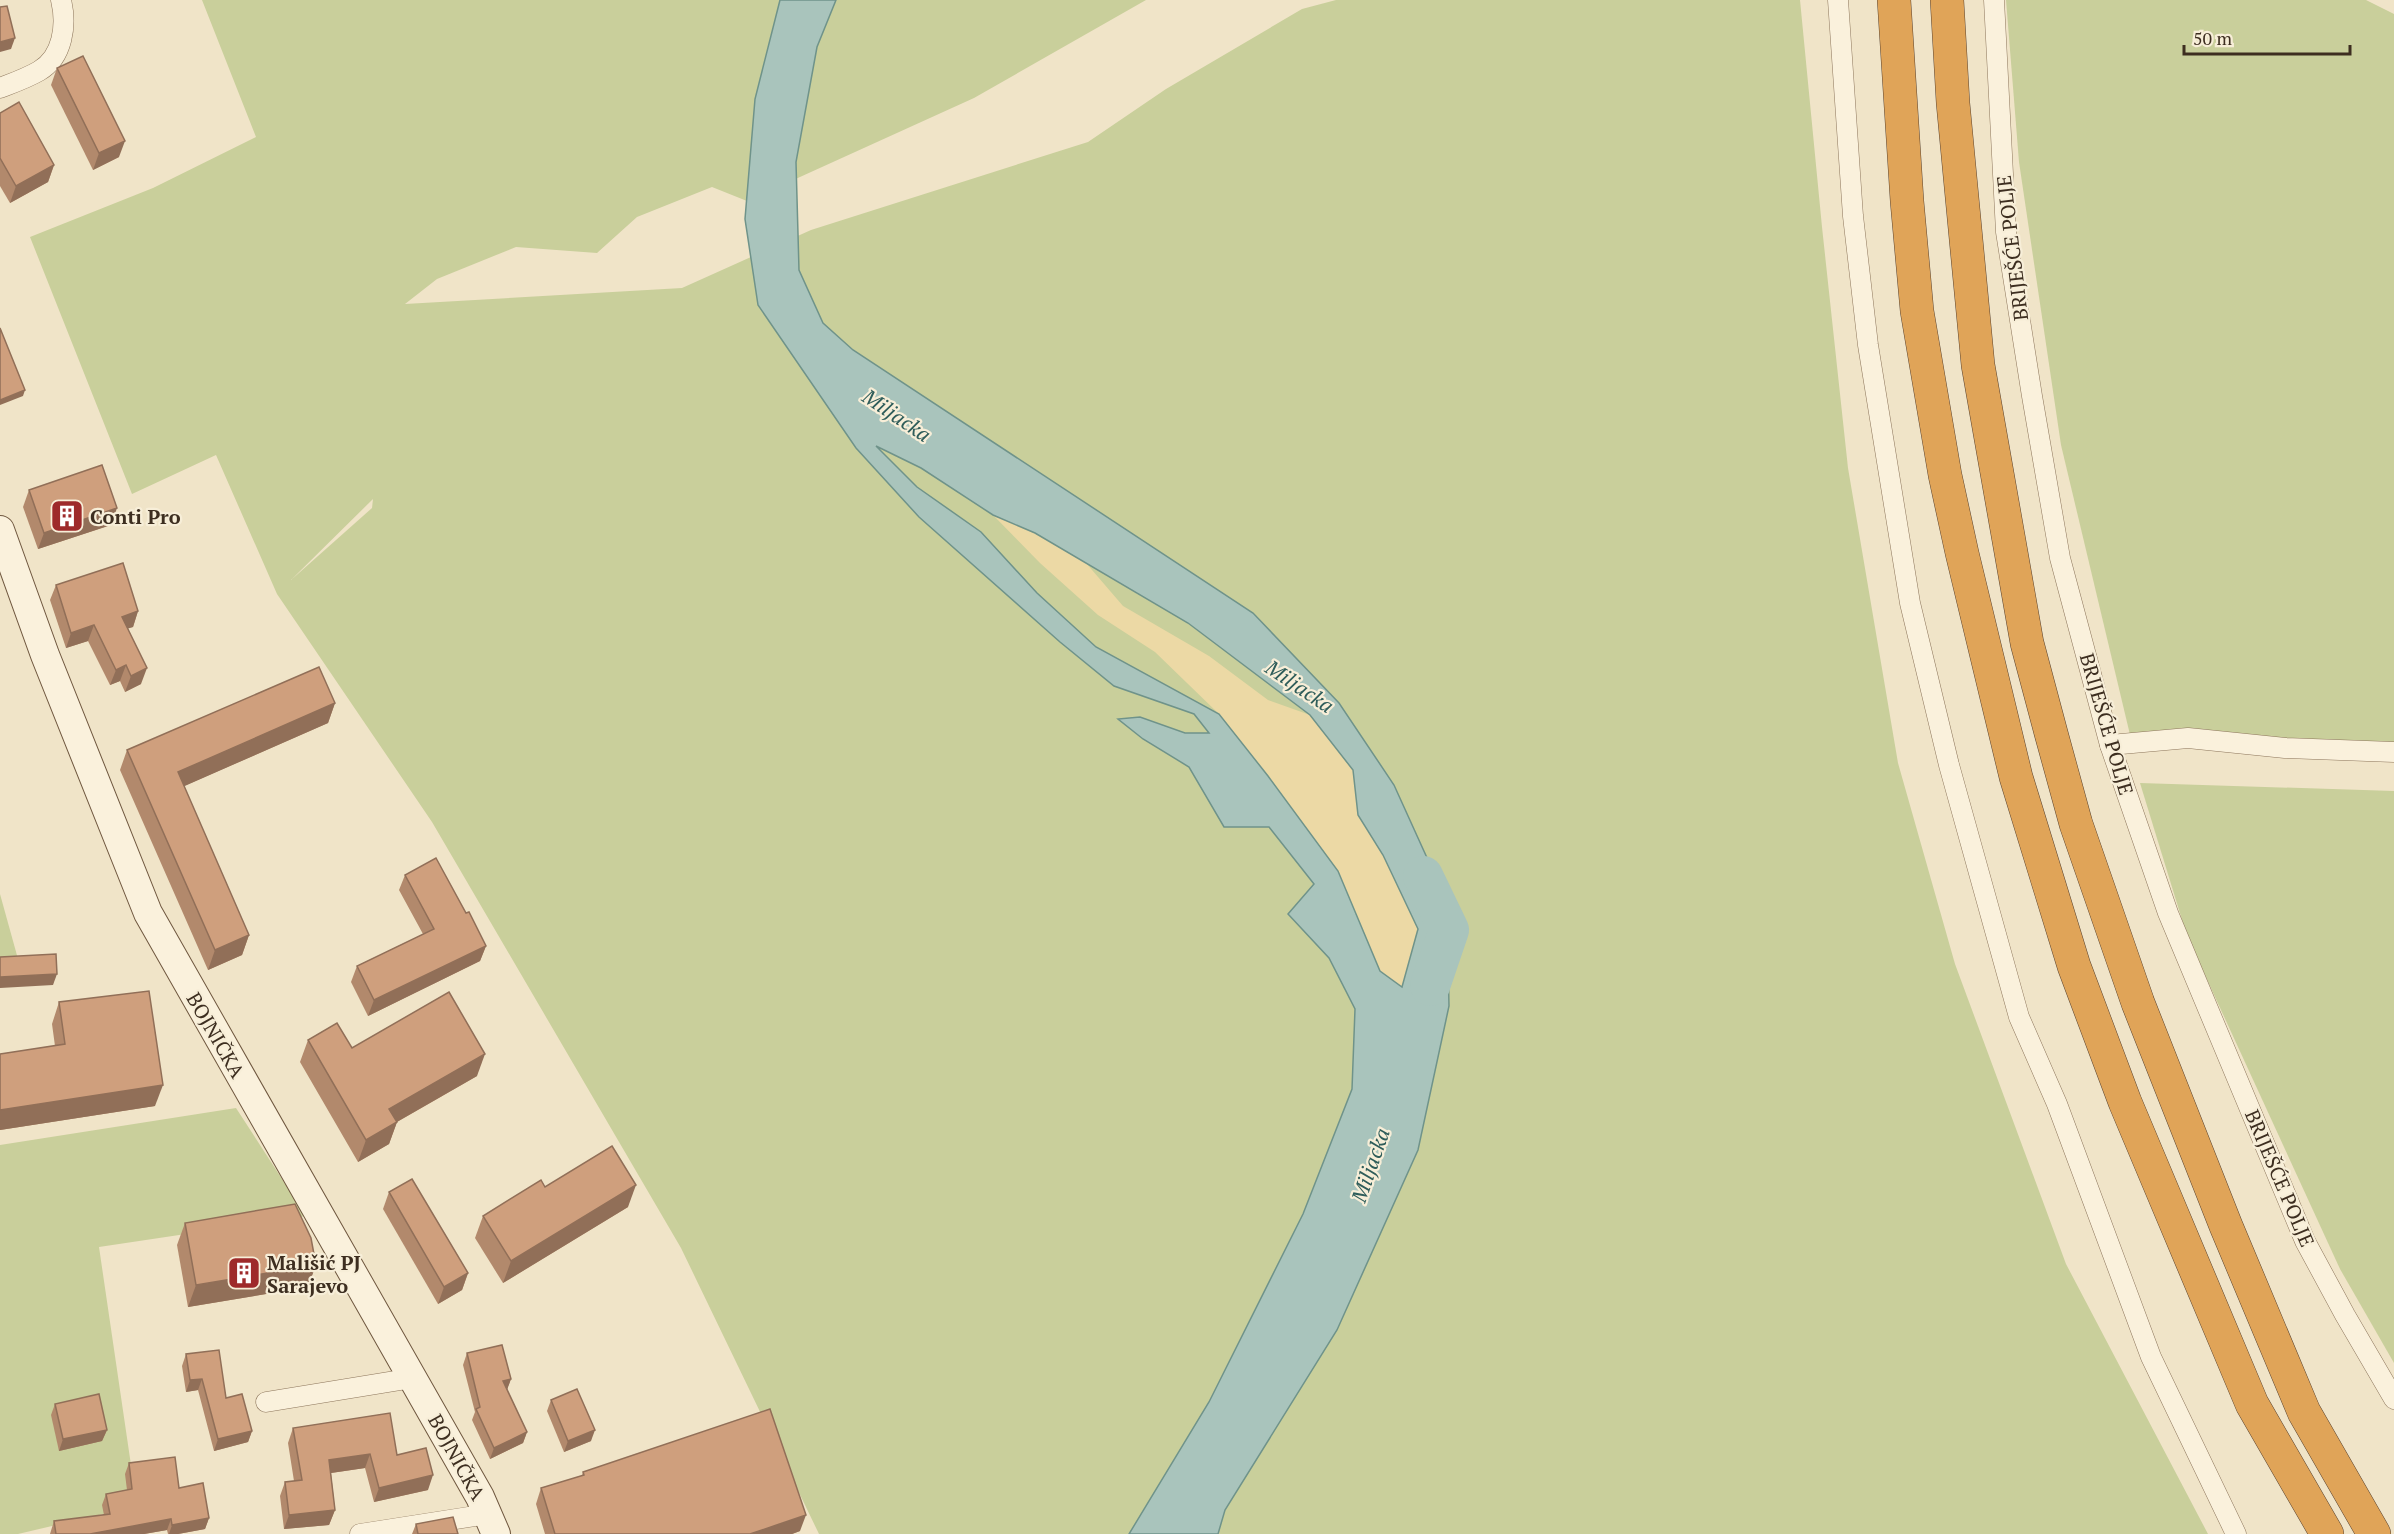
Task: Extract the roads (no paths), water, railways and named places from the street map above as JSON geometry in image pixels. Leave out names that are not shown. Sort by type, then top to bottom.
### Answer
[{"type":"highway","points":[[1894,0],[1907,201],[1917,312],[1959,542],[2016,777],[2074,966],[2129,1112],[2252,1404],[2328,1534]]},
{"type":"highway","points":[[1947,0],[1953,103],[1978,365],[2027,643],[2076,824],[2138,1003],[2222,1216],[2304,1412],[2374,1534]]},
{"type":"main road","name":"BOJNIČKA","points":[[0,530],[45,655],[148,913],[413,1378],[492,1524]]},
{"type":"street","points":[[0,88],[40,70],[50,61],[59,47],[64,31],[61,0]]},
{"type":"street","points":[[1838,0],[1853,216],[1868,345],[1910,603],[1948,765],[2019,1017],[2057,1104],[2151,1357],[2236,1534]]},
{"type":"street","name":"BRIJEŠĆE POLJE","points":[[1994,0],[2006,232],[2060,558],[2110,745],[2168,913],[2305,1241],[2345,1316],[2394,1399]]},
{"type":"street","points":[[2110,745],[2188,738],[2285,748],[2394,752]]},
{"type":"street","points":[[266,1402],[413,1378]]},
{"type":"street","name":"BOJNIČKA","points":[[360,1534],[492,1524]]},
{"type":"water","points":[[780,0],[836,0],[817,47],[796,162],[799,270],[823,323],[853,350],[1253,613],[1339,703],[1394,785],[1447,902],[1449,1006],[1418,1150],[1337,1330],[1225,1510],[1218,1534],[1129,1534],[1209,1402],[1303,1214],[1352,1089],[1355,1009],[1329,958],[1288,914],[1314,884],[1269,827],[1224,827],[1189,767],[1143,739],[1118,719],[1140,717],[1185,733],[1209,733],[1194,714],[1114,686],[1060,642],[919,517],[856,448],[758,305],[745,219],[755,99]],"holes":[[[876,446],[921,468],[993,515],[1035,533],[1188,623],[1310,715],[1353,770],[1358,815],[1383,855],[1418,929],[1402,987],[1380,971],[1338,871],[1219,714],[1096,647],[1037,593],[981,532],[917,487]]]},
{"type":"waterway","name":"Miljacka","points":[[1423,876],[1449,930],[1430,986]]},
{"type":"place","name":"Conti Pro","points":[[67,516]]},
{"type":"place","name":"Mališić PJ Sarajevo","points":[[244,1273]]}]
